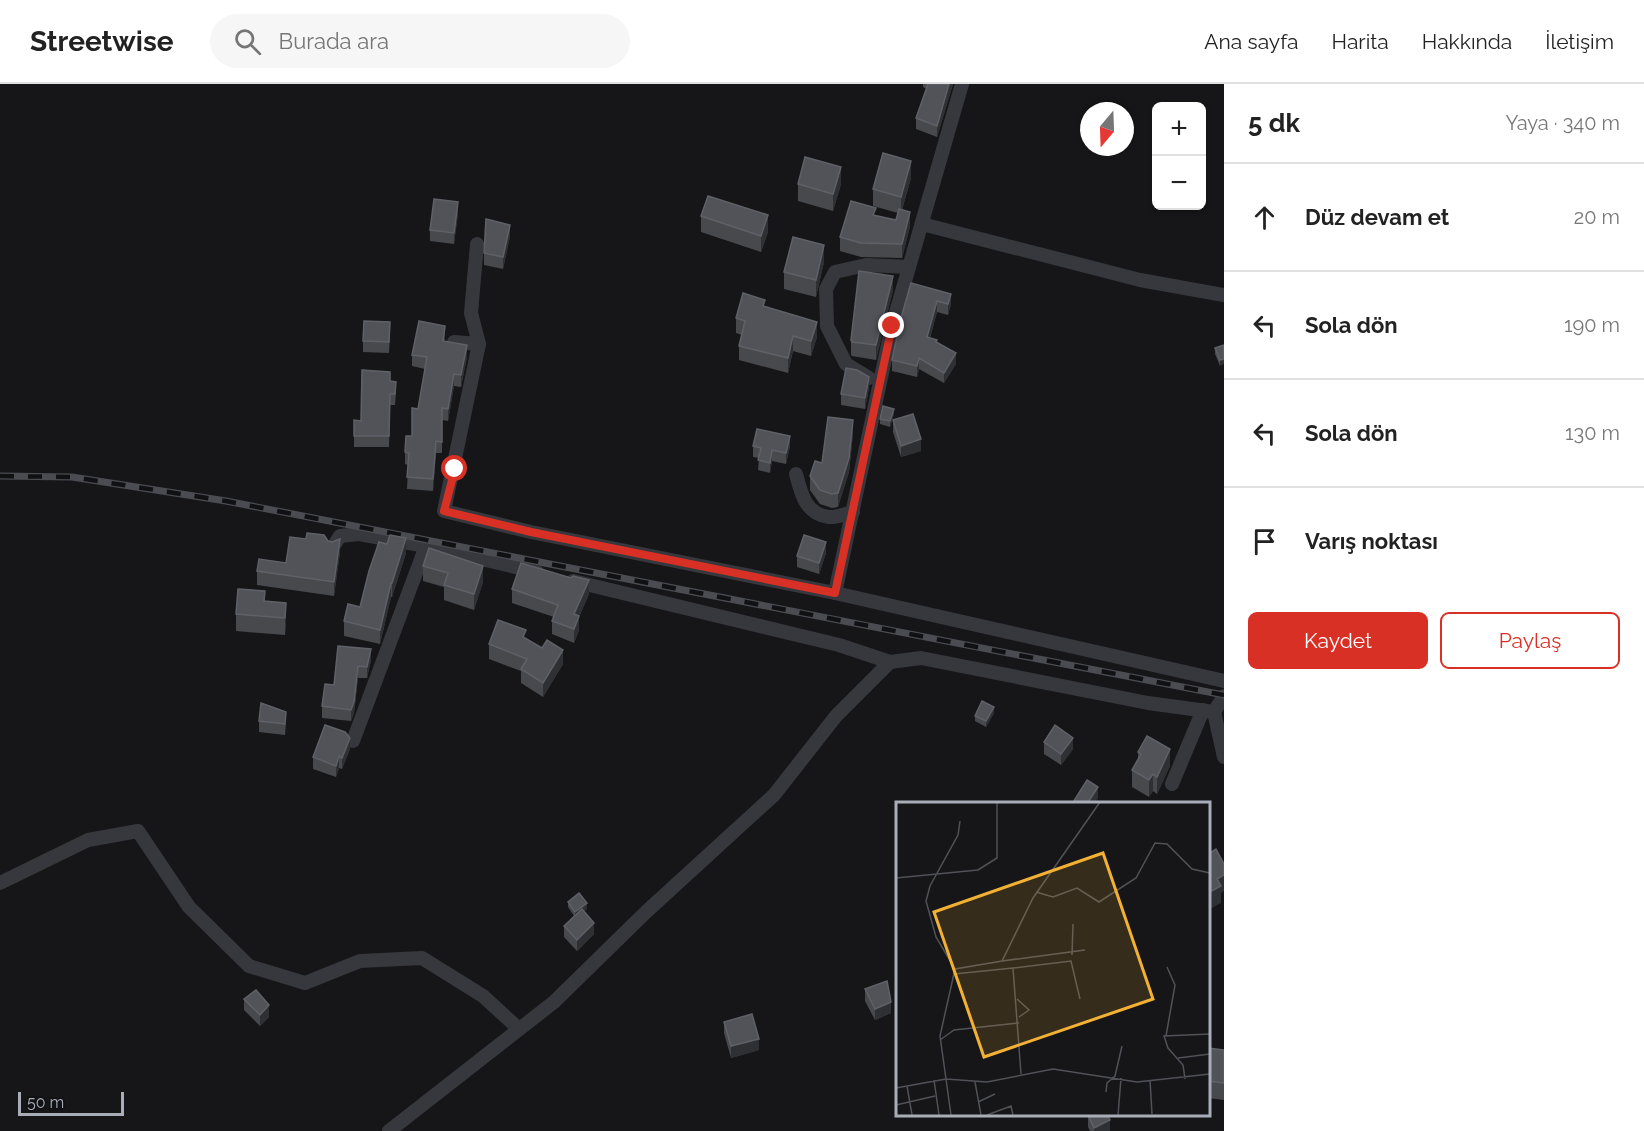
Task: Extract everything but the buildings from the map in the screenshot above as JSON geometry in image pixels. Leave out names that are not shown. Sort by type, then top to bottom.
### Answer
[{"type":"street","points":[[835,593],[892,326],[962,84]]},
{"type":"street","points":[[922,224],[1140,280],[1224,295]]},
{"type":"street","points":[[477,244],[471,313],[479,344],[444,511],[531,532],[835,593],[1224,681]]},
{"type":"street","points":[[880,384],[846,364],[827,326],[826,289],[835,272],[866,265],[909,267]]},
{"type":"street","points":[[453,342],[479,344]]},
{"type":"street","points":[[796,474],[803,500],[812,511],[829,517],[853,512]]},
{"type":"street","points":[[333,547],[340,536],[359,534],[426,546],[838,645],[890,662],[921,658],[1148,703],[1209,711]]},
{"type":"street","points":[[353,741],[426,546]]},
{"type":"street","points":[[388,1131],[554,1002],[646,912],[774,795],[836,716],[890,662]]},
{"type":"street","points":[[1172,784],[1209,711],[1224,696]]},
{"type":"street","points":[[1209,711],[1224,757]]},
{"type":"street","points":[[0,883],[88,840],[138,831],[189,907],[249,966],[305,983],[360,961],[422,958],[483,996],[519,1029]]},
{"type":"railway","points":[[0,476],[72,477],[226,501],[1224,695]]},
{"type":"route","points":[[455,469],[444,511],[531,532],[835,593],[892,326]]}]
